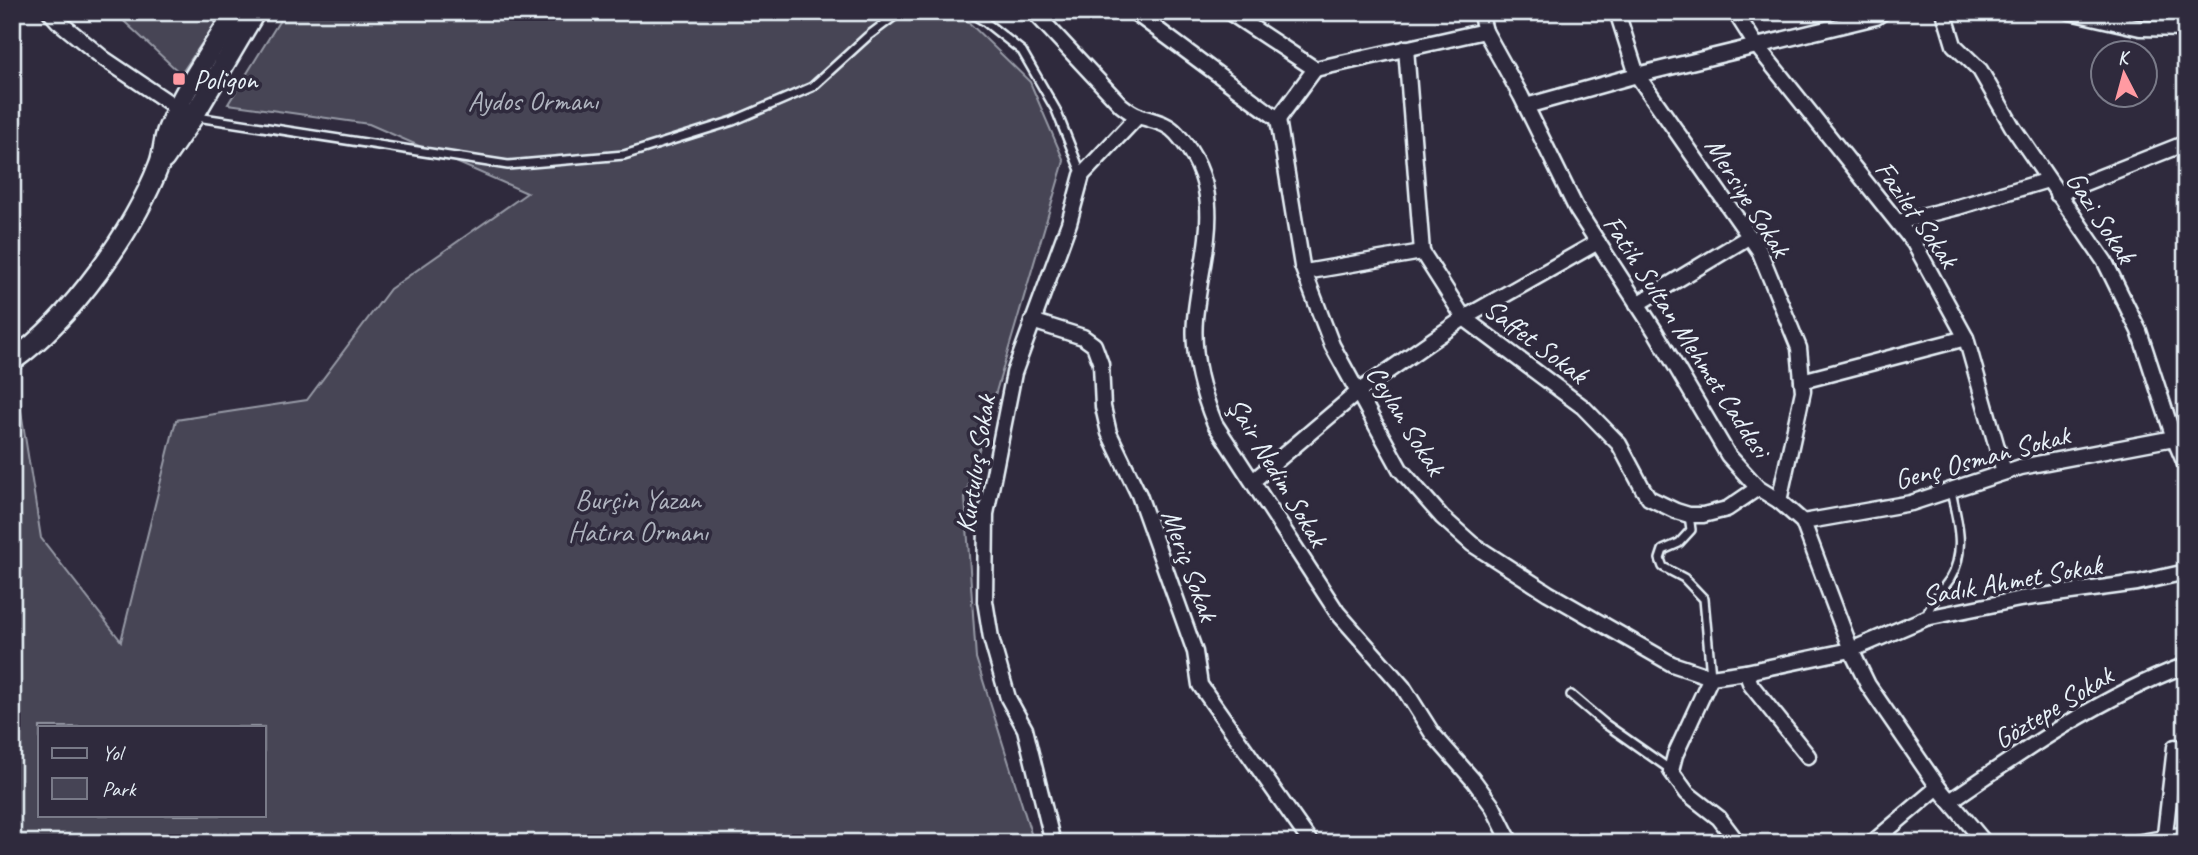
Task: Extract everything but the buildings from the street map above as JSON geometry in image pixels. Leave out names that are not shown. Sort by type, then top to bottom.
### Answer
[{"type":"street","points":[[50,12],[58,22],[103,58],[185,113]]},
{"type":"street","points":[[12,360],[46,334],[92,278],[131,224],[234,12]]},
{"type":"street","points":[[185,113],[255,12]]},
{"type":"street","name":"Şair Nedim Sokak","points":[[1034,12],[1121,105],[1138,116],[1155,119],[1176,132],[1204,178],[1209,215],[1208,243],[1195,321],[1196,362],[1203,394],[1215,424],[1337,612],[1403,687],[1432,733],[1474,781],[1493,807],[1511,843]]},
{"type":"street","points":[[1134,12],[1279,119],[1315,69],[1485,31]]},
{"type":"street","points":[[1229,12],[1315,69]]},
{"type":"street","name":"Fatih Sultan Mehmet Caddesi","points":[[1480,12],[1485,31],[1526,106],[1577,210],[1728,455],[1758,488],[1779,501],[1803,522],[1851,650],[1868,685],[1938,787],[1985,843]]},
{"type":"street","name":"Mersiye Sokak","points":[[1617,12],[1637,75],[1759,250],[1799,348],[1803,391],[1779,501]]},
{"type":"street","name":"Fazilet Sokak","points":[[1735,12],[1756,45],[1914,243],[1966,338],[2004,472]]},
{"type":"street","points":[[1526,106],[1637,75],[1876,17],[1883,12]]},
{"type":"street","name":"Gazi Sokak","points":[[1944,12],[1954,45],[1980,70],[2057,194],[2105,262],[2139,331],[2174,438],[2186,466]]},
{"type":"street","points":[[2070,12],[2140,28],[2186,29]]},
{"type":"street","name":"Saffet Sokak","points":[[1406,48],[1422,252],[1464,318],[1583,407],[1619,444],[1649,498],[1689,515]]},
{"type":"street","name":"Kurtuluş Sokak","points":[[1053,843],[1025,729],[1008,698],[990,638],[985,601],[986,514],[1014,373],[1069,223],[1082,175],[1138,116]]},
{"type":"street","name":"Ceylan Sokak","points":[[1279,119],[1305,272],[1332,345],[1400,469],[1442,517],[1472,544],[1510,571],[1671,664],[1711,677],[1851,650]]},
{"type":"street","points":[[2057,194],[2186,143]]},
{"type":"street","points":[[1899,222],[2048,180]]},
{"type":"street","points":[[1637,304],[1750,236]]},
{"type":"street","points":[[1253,481],[1358,392],[1464,318],[1598,242]]},
{"type":"street","points":[[1305,272],[1422,252]]},
{"type":"street","name":"Meriç Sokak","points":[[1031,321],[1083,337],[1094,345],[1101,364],[1103,407],[1109,433],[1139,495],[1195,652],[1200,685],[1311,843]]},
{"type":"street","points":[[1802,381],[1966,338]]},
{"type":"street","name":"Genç Osman Sokak","points":[[1803,522],[1911,503],[2004,472],[2174,438]]},
{"type":"street","points":[[1689,515],[1703,515],[1727,509],[1758,488]]},
{"type":"street","name":"Sadık Ahmet Sokak","points":[[1851,650],[1926,618],[2020,599],[2137,583],[2186,572]]},
{"type":"street","name":"Göztepe Sokak","points":[[1950,801],[2035,744],[2127,691],[2186,664]]},
{"type":"street","points":[[1746,672],[1751,685],[1808,757]]},
{"type":"street","points":[[1711,677],[1675,755],[1671,771],[1687,793],[1719,818],[1738,843]]},
{"type":"street","points":[[2164,840],[2175,747]]},
{"type":"street","points":[[1872,843],[1938,787]]},
{"type":"street","points":[[2136,843],[2186,834]]},
{"type":"lane","points":[[185,113],[508,165],[624,155],[733,121],[812,87],[900,12]]},
{"type":"lane","points":[[969,12],[1022,51],[1056,110],[1082,175]]},
{"type":"lane","points":[[1926,618],[1935,597],[1952,574],[1959,555],[1960,535],[1951,491]]},
{"type":"lane","points":[[1689,515],[1691,530],[1679,543],[1663,550],[1660,559],[1663,567],[1684,578],[1704,599],[1711,677]]},
{"type":"lane","points":[[1571,695],[1613,730],[1671,771]]},
{"type":"green space","points":[[114,12],[223,12],[181,74]]},
{"type":"green space","name":"Burçin Yazan Hatıra Ormanı","points":[[285,12],[958,12],[1030,82],[1064,161],[965,497],[976,658],[1034,843],[12,843],[12,381],[16,379],[41,538],[121,641],[176,420],[307,400],[390,289],[527,193],[369,124],[228,104]]},
{"type":"place","name":"Poligon","points":[[179,79]]},
{"type":"park label","name":"Aydos Ormanı","points":[[533,100]]}]
